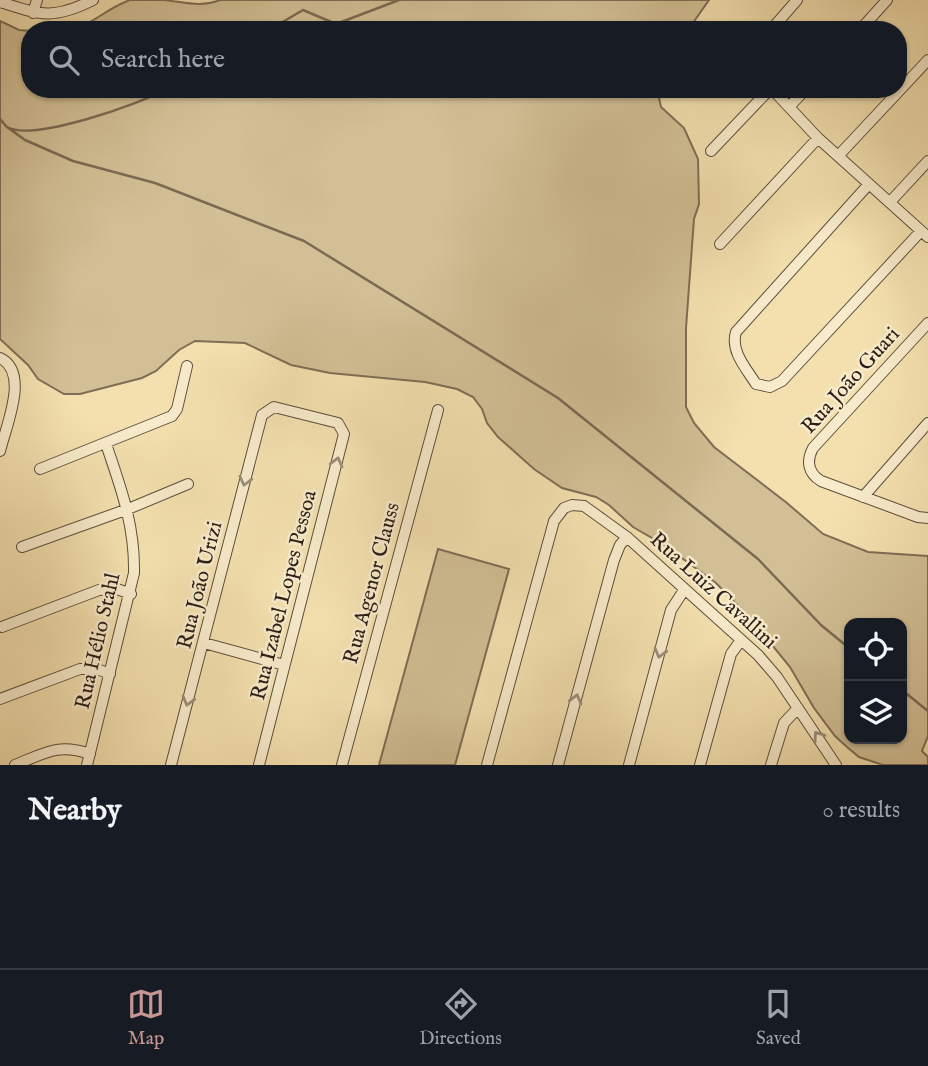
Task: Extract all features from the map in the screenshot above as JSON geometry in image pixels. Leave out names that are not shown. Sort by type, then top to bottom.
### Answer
[{"type":"street","points":[[33,13],[37,0]]},
{"type":"street","points":[[0,2],[33,13],[51,15],[93,0]]},
{"type":"street","points":[[779,21],[797,0]]},
{"type":"street","points":[[868,21],[887,0]]},
{"type":"street","points":[[907,82],[928,60]]},
{"type":"street","points":[[711,152],[762,98]]},
{"type":"street","points":[[780,98],[818,138],[839,155],[924,234],[782,381],[770,387],[756,384],[735,350],[738,328],[869,184]]},
{"type":"street","points":[[789,107],[798,98]]},
{"type":"street","points":[[839,155],[892,98]]},
{"type":"street","points":[[720,244],[818,138]]},
{"type":"street","points":[[890,202],[928,161]]},
{"type":"street","name":"Rua João Guari","points":[[863,497],[816,478],[808,460],[813,448],[928,323]]},
{"type":"street","points":[[0,358],[13,369],[16,389],[0,451]]},
{"type":"street","points":[[40,469],[164,420],[175,413],[187,366]]},
{"type":"street","name":"Rua Izabel Lopes Pessoa","points":[[259,765],[344,434],[338,424],[274,407],[262,415]]},
{"type":"street","name":"Rua Agenor Clauss","points":[[342,765],[438,410]]},
{"type":"street","name":"Rua João Urizi","points":[[171,765],[262,415]]},
{"type":"street","points":[[928,423],[863,497],[918,517],[928,518]]},
{"type":"street","name":"Rua Hélio Stahl","points":[[88,760],[131,594],[135,553],[128,509],[106,444]]},
{"type":"street","points":[[22,547],[188,484]]},
{"type":"street","name":"Rua Luiz Cavallini","points":[[487,765],[554,521],[568,506],[580,505],[588,507],[627,537],[758,654],[778,677],[836,765]]},
{"type":"street","points":[[558,765],[614,559],[627,537]]},
{"type":"street","points":[[2,627],[99,590],[117,589],[131,594]]},
{"type":"street","points":[[629,765],[671,610],[684,590]]},
{"type":"street","points":[[700,765],[731,654],[741,640]]},
{"type":"street","points":[[204,643],[284,665]]},
{"type":"street","points":[[0,699],[80,669],[97,668],[110,674]]},
{"type":"street","points":[[771,765],[781,729],[788,717],[798,708]]},
{"type":"street","points":[[15,765],[59,749],[71,748],[88,760]]},
{"type":"shaded area","points":[[130,0],[199,4],[220,0],[709,0],[694,21],[91,21]]},
{"type":"shaded area","points":[[0,21],[21,30],[21,98],[659,98],[661,107],[684,128],[698,159],[699,204],[694,219],[686,328],[686,407],[694,423],[714,447],[823,534],[868,552],[928,556],[928,736],[922,751],[928,757],[928,765],[883,765],[859,757],[844,744],[907,744],[907,618],[844,618],[844,744],[814,708],[790,667],[750,618],[716,583],[664,545],[633,527],[609,505],[596,497],[562,488],[534,469],[498,437],[473,397],[457,389],[425,382],[330,373],[291,365],[245,343],[195,341],[179,350],[156,371],[142,378],[80,394],[64,394],[38,379],[28,365],[0,339]]},
{"type":"shaded area","points":[[438,549],[509,569],[455,765],[379,765]]},
{"type":"waterway","points":[[344,21],[399,0]]},
{"type":"waterway","points":[[284,21],[303,10],[329,21]]},
{"type":"waterway","points":[[0,119],[7,127],[39,130],[111,112],[148,98]]},
{"type":"waterway","points":[[7,127],[25,140],[73,161],[155,183],[304,241],[558,398],[758,559],[821,625],[844,644]]},
{"type":"waterway","points":[[907,694],[928,711]]}]
